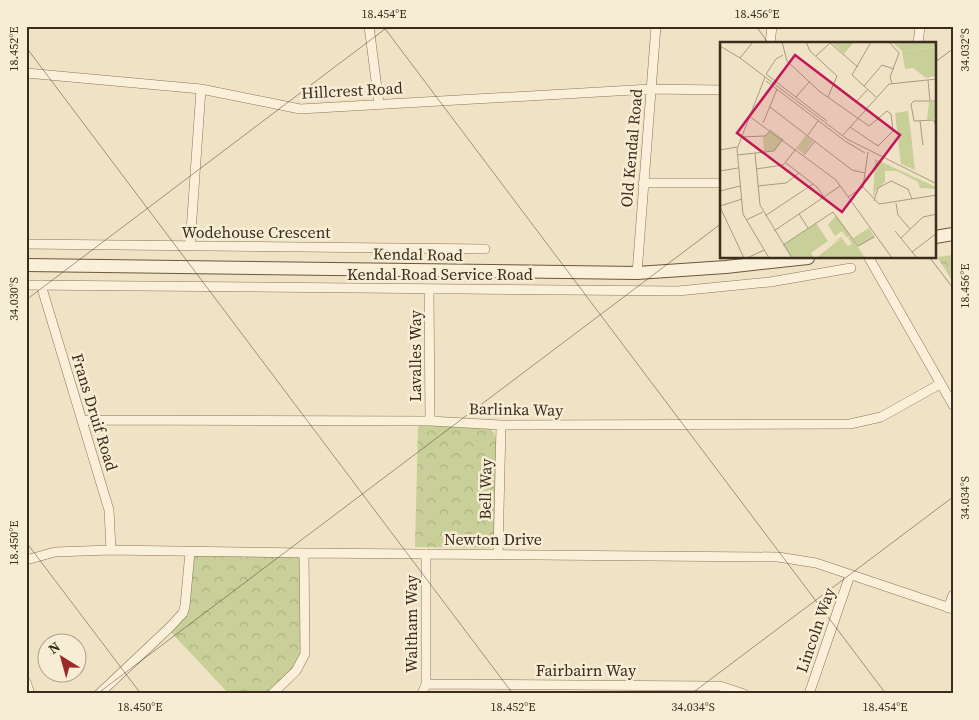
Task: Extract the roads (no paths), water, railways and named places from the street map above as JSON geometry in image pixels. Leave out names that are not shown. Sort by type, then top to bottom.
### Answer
[{"type":"main road","points":[[936,237],[953,234]]},
{"type":"main road","name":"Kendal Road","points":[[26,265],[637,273],[726,267],[799,259]]},
{"type":"street","points":[[369,26],[379,104]]},
{"type":"street","name":"Old Kendal Road","points":[[637,273],[656,26]]},
{"type":"street","points":[[770,42],[772,26]]},
{"type":"street","points":[[918,42],[920,26]]},
{"type":"street","name":"Hillcrest Road","points":[[26,73],[201,89],[300,109],[651,89],[720,90]]},
{"type":"street","points":[[190,246],[201,89]]},
{"type":"street","points":[[643,182],[720,183]]},
{"type":"street","name":"Wodehouse Crescent","points":[[26,244],[485,249]]},
{"type":"street","points":[[871,259],[953,405]]},
{"type":"street","name":"Kendal Road Service Road","points":[[26,285],[678,291],[770,282],[851,268]]},
{"type":"street","name":"Frans Druif Road","points":[[41,285],[109,510],[111,550]]},
{"type":"street","name":"Lavalles Way","points":[[429,290],[430,421]]},
{"type":"street","name":"Barlinka Way","points":[[82,420],[430,421],[501,425],[850,424],[881,417],[940,384]]},
{"type":"street","name":"Bell Way","points":[[498,554],[501,425]]},
{"type":"street","name":"Newton Drive","points":[[26,560],[55,552],[111,550],[778,557],[816,563],[951,609]]},
{"type":"street","points":[[99,694],[170,628],[183,613],[190,552]]},
{"type":"street","points":[[272,694],[296,671],[305,654],[304,553]]},
{"type":"street","name":"Waltham Way","points":[[422,694],[426,684],[426,554]]},
{"type":"street","name":"Lincoln Way","points":[[809,694],[850,575]]},
{"type":"street","points":[[951,609],[953,595]]},
{"type":"street","points":[[26,682],[30,694]]},
{"type":"street","name":"Fairbairn Way","points":[[426,684],[550,689],[681,690],[720,686],[744,694]]}]
